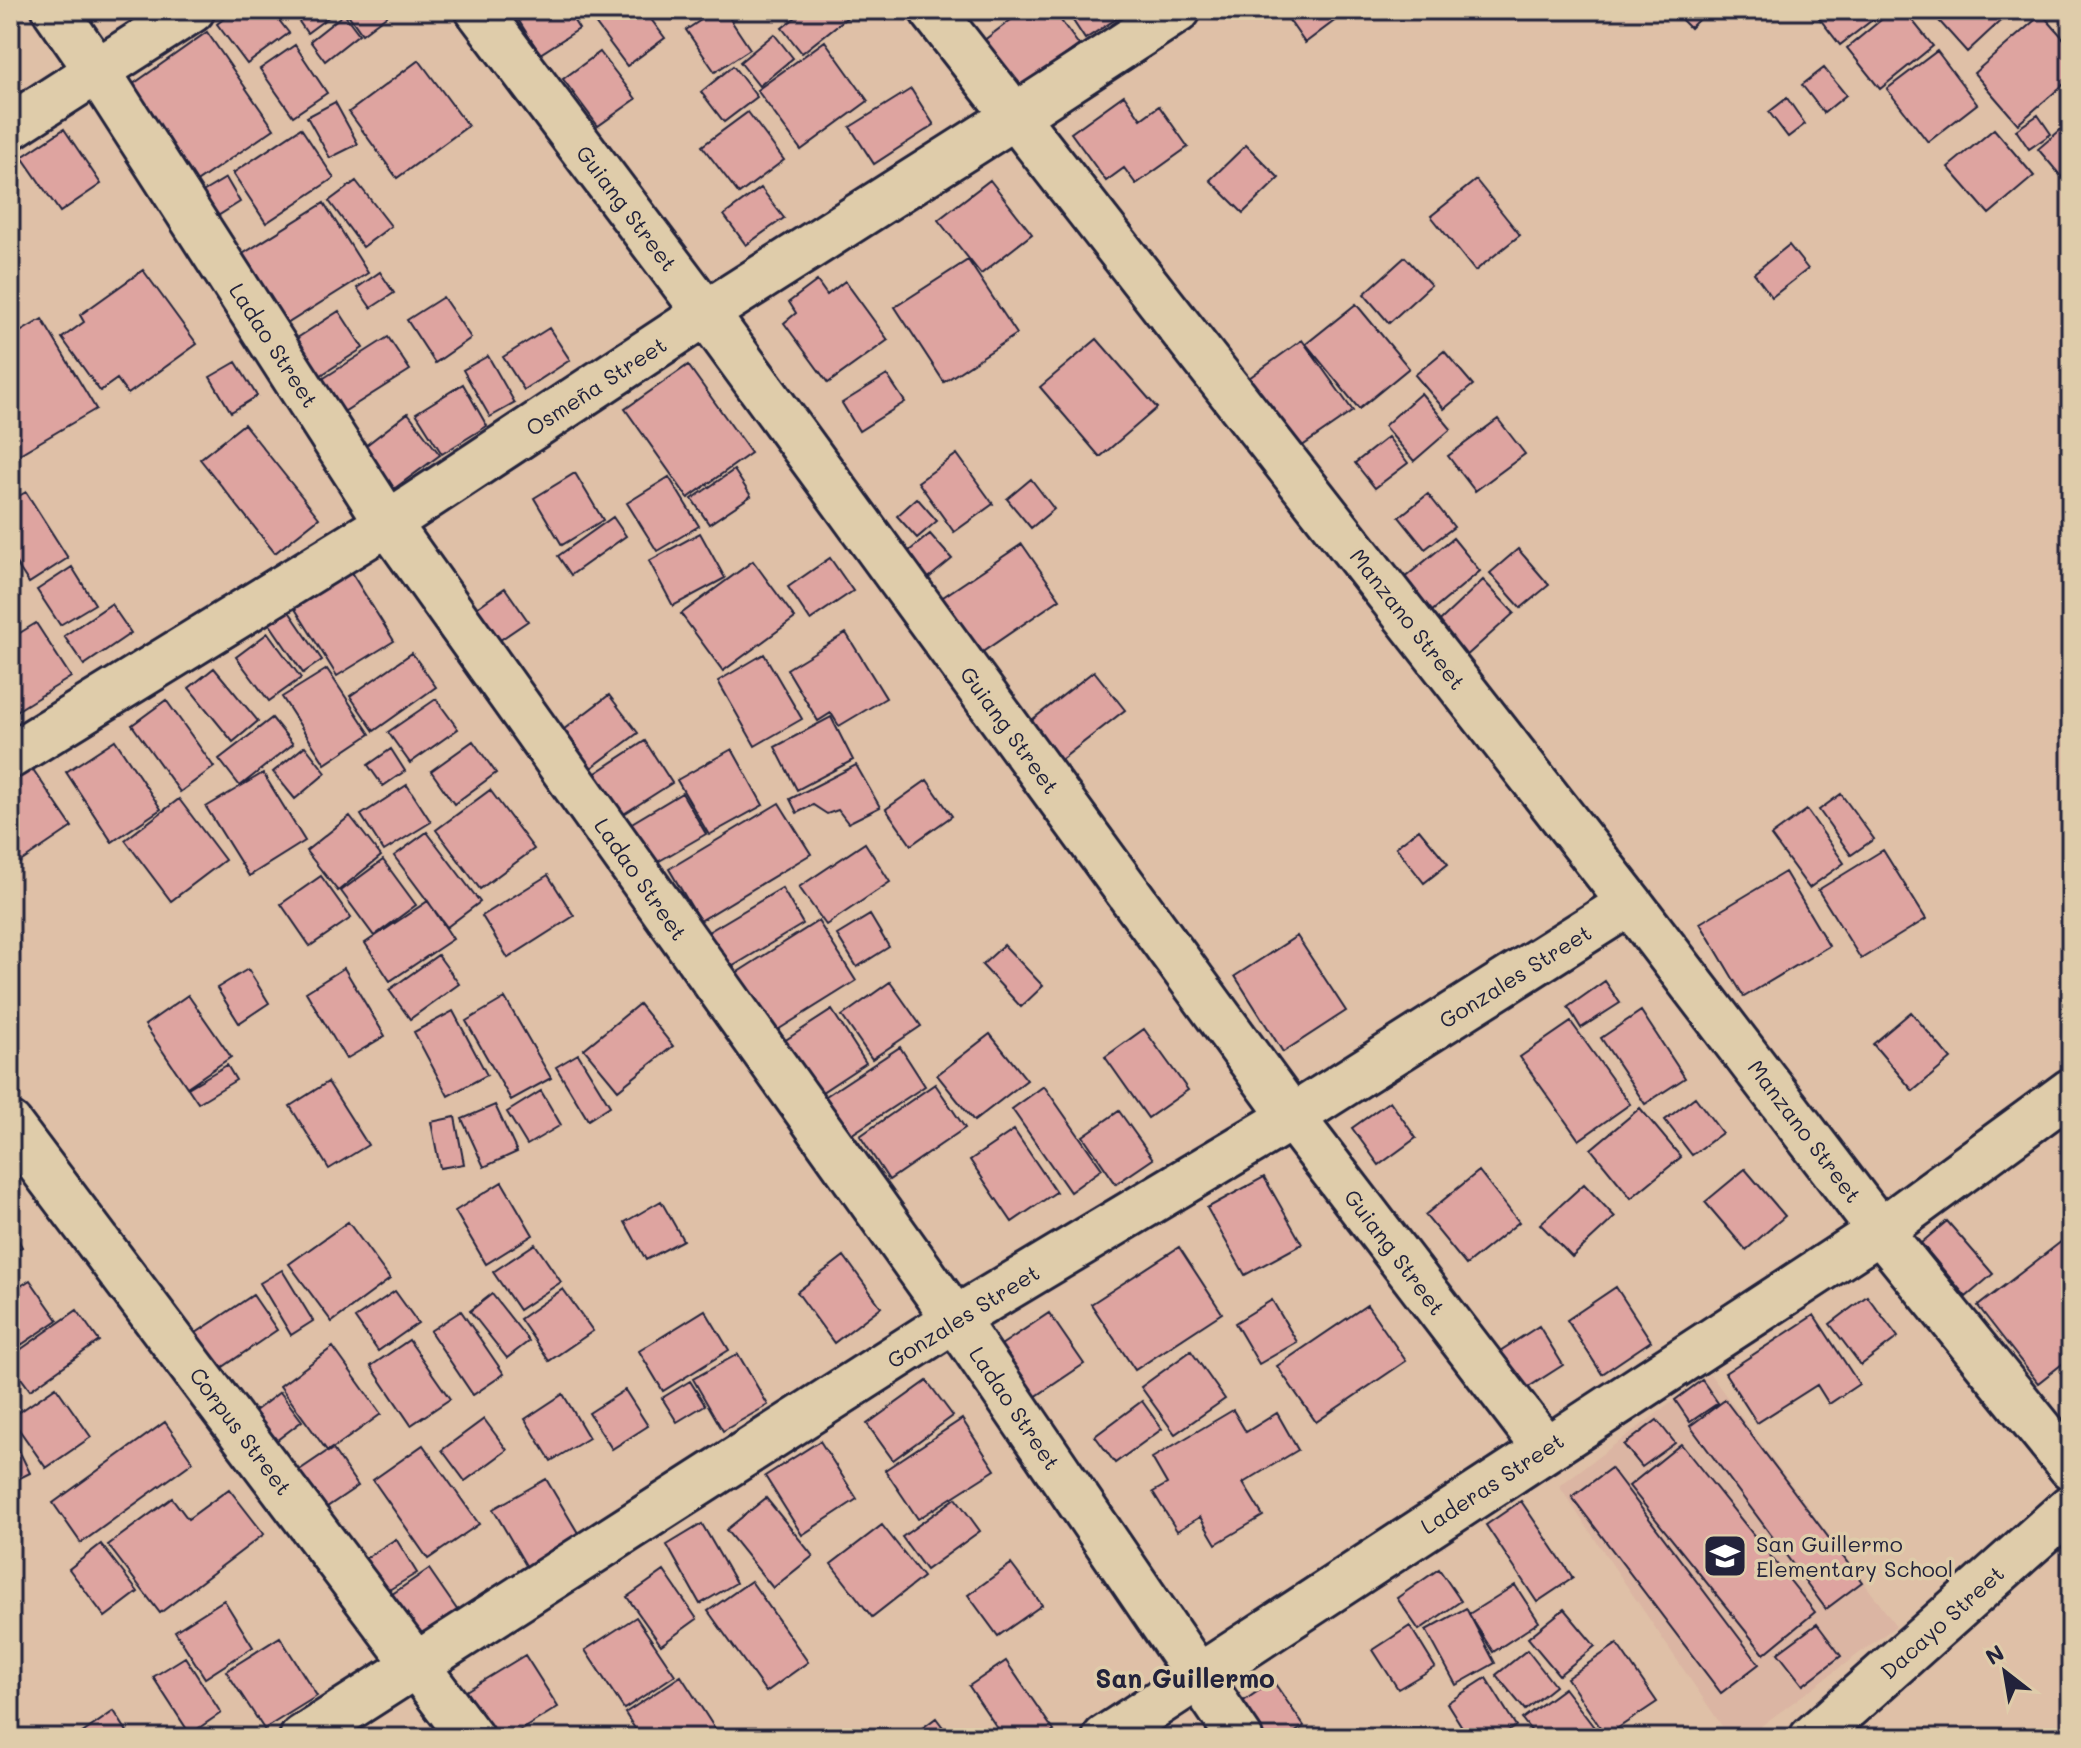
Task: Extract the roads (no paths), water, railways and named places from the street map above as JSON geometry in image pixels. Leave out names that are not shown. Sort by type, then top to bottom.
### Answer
[{"type":"street","name":"Ladao Street","points":[[55,10],[388,523],[955,1319],[1240,1738]]},
{"type":"street","points":[[10,127],[192,10]]},
{"type":"street","name":"Guiang Street","points":[[478,10],[706,313],[1292,1117],[1545,1448]]},
{"type":"street","name":"Manzano Street","points":[[932,10],[1630,903],[1880,1231]]},
{"type":"street","name":"Osmeña Street","points":[[10,756],[388,523],[706,313],[1178,10]]},
{"type":"street","name":"Gonzales Street","points":[[302,1738],[955,1319],[1292,1117],[1630,903]]},
{"type":"street","name":"Laderas Street","points":[[1105,1738],[1880,1231],[2071,1091]]},
{"type":"street","name":"Corpus Street","points":[[10,1125],[471,1738]]},
{"type":"street","points":[[1880,1231],[2071,1467]]},
{"type":"street","name":"Dacayo Street","points":[[1812,1738],[2071,1507]]},
{"type":"place","name":"San Guillermo Elementary School","points":[[1725,1556]]},
{"type":"district","name":"San Guillermo","points":[[1185,1678]]}]
